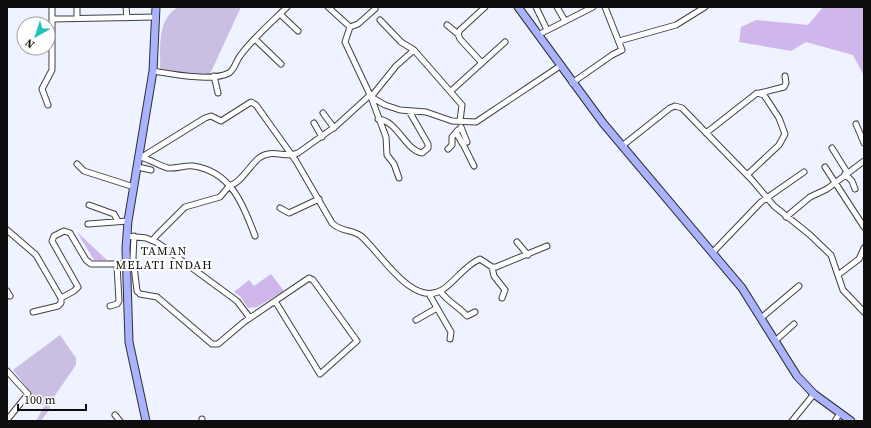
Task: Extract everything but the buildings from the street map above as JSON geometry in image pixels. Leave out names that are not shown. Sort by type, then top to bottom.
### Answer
[{"type":"main road","points":[[518,7],[572,83],[622,146],[714,252],[742,288],[797,376],[814,394],[851,421]]},
{"type":"main road","points":[[146,421],[129,342],[127,264],[131,236],[128,221],[141,157],[153,71],[156,10]]},
{"type":"street","points":[[77,7],[77,18]]},
{"type":"street","points":[[126,7],[127,18]]},
{"type":"street","points":[[153,71],[188,76],[225,75],[232,71],[240,56],[287,7]]},
{"type":"street","points":[[328,7],[350,27]]},
{"type":"street","points":[[458,34],[460,30],[485,7]]},
{"type":"street","points":[[536,7],[547,30]]},
{"type":"street","points":[[558,7],[565,21]]},
{"type":"street","points":[[538,35],[593,7]]},
{"type":"street","points":[[572,83],[612,55],[620,52],[622,49],[605,7]]},
{"type":"street","points":[[620,43],[676,25],[705,7]]},
{"type":"street","points":[[350,27],[358,24],[375,8]]},
{"type":"street","points":[[56,19],[127,18],[156,10]]},
{"type":"street","points":[[280,14],[298,31]]},
{"type":"street","points":[[380,20],[400,42],[414,50],[451,90],[462,105],[462,123],[467,142],[463,144]]},
{"type":"street","points":[[448,25],[458,34],[460,39],[482,63]]},
{"type":"street","points":[[350,27],[345,42],[370,96],[386,137],[387,155],[394,164],[399,178]]},
{"type":"street","points":[[255,39],[281,64]]},
{"type":"street","points":[[451,90],[505,42]]},
{"type":"street","points":[[154,240],[156,236],[185,207],[220,197],[230,185],[236,184],[254,162],[266,154],[292,155],[298,153],[322,137],[370,96],[396,66],[414,50]]},
{"type":"street","points":[[48,105],[42,89],[51,72],[51,56]]},
{"type":"street","points":[[370,96],[387,106],[409,111],[425,111],[462,123],[481,120],[560,66]]},
{"type":"street","points":[[214,76],[218,93]]},
{"type":"street","points":[[706,133],[757,93],[784,87],[786,83],[785,76]]},
{"type":"street","points":[[747,175],[779,144],[785,134],[779,118],[767,99],[760,93]]},
{"type":"street","points":[[141,157],[205,118],[212,116],[221,120],[252,102],[256,105],[292,155],[335,226],[354,231],[361,236],[410,286],[419,292],[429,294],[440,291],[477,260],[482,259],[492,267],[494,276],[505,290],[502,298]]},
{"type":"street","points":[[622,146],[675,106],[678,106],[686,111],[786,217],[810,234],[831,255],[843,290],[864,312]]},
{"type":"street","points":[[378,119],[392,126],[412,147],[422,153],[428,148],[428,144],[409,111]]},
{"type":"street","points":[[323,113],[334,128]]},
{"type":"street","points":[[314,123],[322,137]]},
{"type":"street","points":[[448,149],[452,145],[452,137],[462,123]]},
{"type":"street","points":[[856,124],[864,143]]},
{"type":"street","points":[[456,132],[474,166]]},
{"type":"street","points":[[832,148],[852,181],[855,189]]},
{"type":"street","points":[[141,157],[170,168],[187,166],[202,168],[230,185],[243,203],[256,236]]},
{"type":"street","points":[[786,217],[810,197],[823,192],[846,173],[864,161]]},
{"type":"street","points":[[77,164],[84,171],[134,187]]},
{"type":"street","points":[[825,167],[864,227]]},
{"type":"street","points":[[138,168],[151,170]]},
{"type":"street","points":[[714,252],[767,198],[804,172]]},
{"type":"street","points":[[280,208],[289,213],[319,199]]},
{"type":"street","points":[[89,205],[114,214],[118,221]]},
{"type":"street","points":[[88,224],[128,221]]},
{"type":"street","points":[[7,230],[36,255],[61,298],[61,303],[58,306],[33,312]]},
{"type":"street","points":[[61,298],[78,287],[53,242],[54,236],[67,231],[88,262],[93,265],[127,264]]},
{"type":"street","points":[[250,318],[234,299],[154,240],[131,236],[136,289],[140,294],[158,297],[210,343],[216,345],[250,318],[275,301],[311,278],[357,339],[356,343],[320,374],[275,301]]},
{"type":"street","points":[[517,242],[528,255]]},
{"type":"street","points":[[492,267],[528,255],[546,246]]},
{"type":"street","points":[[838,275],[862,258],[861,252],[864,248]]},
{"type":"street","points":[[110,306],[117,304],[119,301],[117,265]]},
{"type":"street","points":[[761,318],[800,286]]},
{"type":"street","points":[[440,291],[448,301],[459,307],[466,316],[475,312]]},
{"type":"street","points":[[429,294],[451,332],[450,339]]},
{"type":"street","points":[[416,320],[437,308]]},
{"type":"street","points":[[775,341],[794,324]]},
{"type":"street","points":[[7,371],[28,394],[7,420]]},
{"type":"street","points":[[792,421],[814,394]]},
{"type":"street","points":[[835,421],[840,414]]},
{"type":"street","points":[[115,415],[120,421]]},
{"type":"shaded area","points":[[178,7],[241,7],[210,74],[187,74],[160,71],[160,45],[163,27],[166,19]]},
{"type":"shaded area","points":[[823,7],[864,7],[864,76],[853,55],[806,42],[791,51],[739,42],[741,27],[756,20],[808,25]]},
{"type":"shaded area","points":[[77,232],[107,260],[94,260]]},
{"type":"shaded area","points":[[271,274],[284,291],[257,307],[248,308],[240,296],[234,292],[249,280],[254,286]]},
{"type":"shaded area","points":[[60,335],[76,358],[76,365],[49,404],[50,409],[41,421],[36,421],[45,405],[41,405],[13,370]]},
{"type":"district","name":"TAMAN MELATI INDAH","points":[[164,258]]}]
